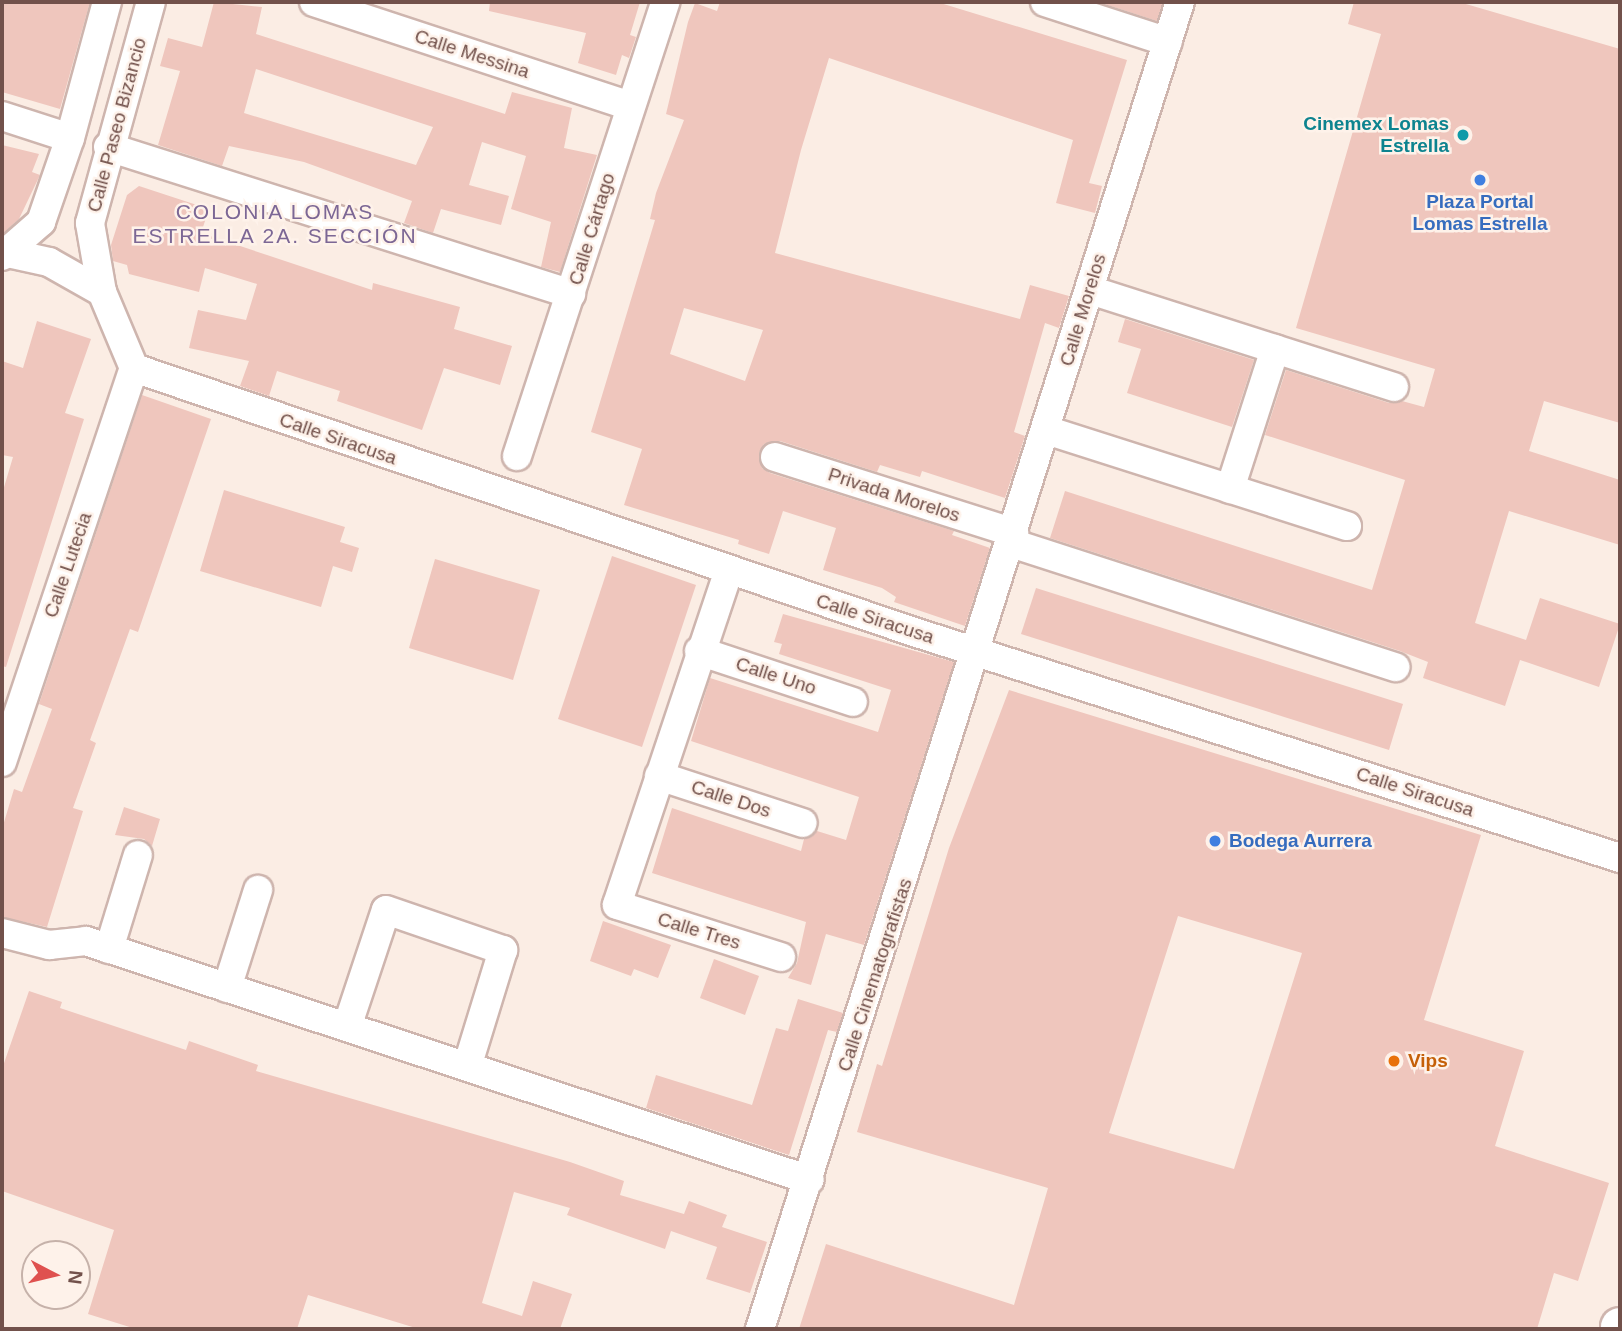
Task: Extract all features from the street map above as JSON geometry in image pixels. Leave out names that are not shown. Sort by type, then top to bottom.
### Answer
[{"type":"street","points":[[5,255],[41,222],[70,138],[107,2]]},
{"type":"street","name":"Calle Paseo Bizancio","points":[[134,368],[102,292],[90,223],[108,147],[151,2]]},
{"type":"street","name":"Calle Messina","points":[[314,2],[631,106]]},
{"type":"street","name":"Calle Cártago","points":[[517,456],[665,2]]},
{"type":"street","points":[[1045,2],[1168,42]]},
{"type":"street","name":"Calle Morelos","points":[[987,619],[1180,2]]},
{"type":"street","points":[[2,116],[70,138]]},
{"type":"street","points":[[108,147],[571,294]]},
{"type":"street","points":[[5,255],[50,262],[102,292]]},
{"type":"street","points":[[1090,290],[1394,387]]},
{"type":"street","points":[[1230,489],[1275,349]]},
{"type":"street","name":"Calle Siracusa","points":[[134,368],[505,498],[1620,858]]},
{"type":"street","name":"Calle Lutecia","points":[[2,762],[134,368]]},
{"type":"street","points":[[1046,430],[1348,526]]},
{"type":"street","name":"Privada Morelos","points":[[775,457],[1395,667]]},
{"type":"street","points":[[659,776],[699,651],[729,570]]},
{"type":"street","name":"Calle Cinematografistas","points":[[761,1329],[987,619]]},
{"type":"street","name":"Calle Uno","points":[[699,651],[853,702]]},
{"type":"street","name":"Calle Dos","points":[[659,776],[803,823]]},
{"type":"street","name":"Calle Tres","points":[[659,776],[617,905],[781,957]]},
{"type":"street","points":[[109,949],[138,855]]},
{"type":"street","points":[[227,988],[258,890]]},
{"type":"street","points":[[348,1027],[386,910],[503,950],[467,1067]]},
{"type":"street","points":[[2,933],[49,945],[86,941],[810,1180]]},
{"type":"building","points":[[2,2],[90,2],[60,109],[2,92]]},
{"type":"building","points":[[214,2],[262,7],[256,34],[505,114],[512,92],[572,108],[564,148],[597,155],[560,272],[541,267],[551,222],[511,209],[526,156],[482,142],[469,185],[509,196],[501,225],[441,209],[433,233],[404,223],[412,201],[304,162],[229,146],[222,166],[158,145],[180,71],[160,66],[168,38],[202,47]],"holes":[[[256,69],[433,127],[416,165],[244,113]]]},
{"type":"building","points":[[490,2],[640,2],[630,35],[636,37],[629,58],[622,55],[616,75],[578,63],[586,33],[489,11]]},
{"type":"building","points":[[720,2],[937,2],[1127,60],[1089,183],[1102,186],[1095,213],[1056,203],[1073,140],[829,58],[801,150],[775,253],[1020,319],[1030,285],[1069,296],[1059,328],[1045,323],[1014,432],[1025,436],[1005,498],[922,471],[920,477],[880,465],[877,472],[780,441],[764,444],[759,453],[762,468],[770,473],[954,531],[952,535],[990,548],[965,626],[894,602],[896,597],[882,588],[823,570],[836,528],[783,511],[769,554],[738,544],[739,540],[624,505],[642,449],[591,432],[655,220],[650,219],[656,193],[684,120],[666,114],[688,22],[695,3],[717,11]],"holes":[[[684,308],[763,330],[745,381],[670,354]]]},
{"type":"building","points":[[1098,2],[1163,2],[1157,21]]},
{"type":"building","points":[[1354,2],[1459,2],[1620,49],[1620,423],[1544,401],[1529,451],[1620,480],[1620,545],[1509,511],[1475,623],[1526,640],[1540,598],[1620,624],[1599,687],[1520,660],[1505,706],[1423,678],[1428,662],[1400,651],[1050,538],[1065,491],[1372,590],[1405,480],[1265,435],[1286,370],[1389,403],[1402,401],[1424,407],[1435,369],[1296,328],[1381,34],[1348,24]]},
{"type":"building","points":[[2,145],[39,154],[32,172],[40,175],[19,219],[2,234]]},
{"type":"building","points":[[139,186],[209,209],[201,233],[372,290],[373,283],[460,307],[454,329],[512,346],[500,385],[444,368],[422,430],[337,401],[340,391],[277,371],[269,396],[240,386],[249,361],[189,348],[198,310],[246,320],[257,284],[205,268],[199,292],[129,274],[127,265],[113,261],[111,245],[127,195]]},
{"type":"building","points":[[1125,319],[1254,360],[1232,427],[1127,393],[1141,349],[1118,342]]},
{"type":"building","points":[[37,321],[91,339],[65,413],[84,419],[6,667],[2,666],[2,494],[13,457],[2,455],[2,361],[23,368]]},
{"type":"building","points":[[142,395],[211,419],[138,632],[130,629],[90,740],[96,743],[73,808],[83,811],[47,927],[2,917],[2,829],[14,789],[22,792],[52,709],[39,704]]},
{"type":"building","points":[[224,490],[345,527],[340,542],[359,548],[352,572],[333,566],[321,607],[200,571]]},
{"type":"building","points":[[612,556],[696,585],[642,747],[558,719]]},
{"type":"building","points":[[435,559],[540,590],[513,680],[409,648]]},
{"type":"building","points":[[1036,588],[1403,704],[1389,750],[1021,634]]},
{"type":"building","points":[[783,614],[954,662],[864,945],[826,934],[811,985],[788,978],[797,963],[806,922],[652,873],[672,808],[801,851],[804,839],[817,831],[846,840],[859,797],[691,741],[710,678],[878,732],[891,690],[779,654],[782,644],[774,642]]},
{"type":"building","points":[[1009,690],[1481,835],[1424,1020],[1524,1051],[1495,1146],[1609,1183],[1578,1281],[1554,1273],[1537,1329],[799,1329],[826,1244],[1014,1305],[1048,1188],[857,1132],[877,1064],[882,1066],[949,848]],"holes":[[[1178,916],[1302,953],[1234,1169],[1109,1133]]]},
{"type":"building","points":[[124,807],[160,819],[152,846],[144,839],[115,835]]},
{"type":"building","points":[[603,921],[671,945],[658,978],[634,969],[631,976],[590,961]]},
{"type":"building","points":[[714,959],[759,976],[745,1015],[700,998]]},
{"type":"building","points":[[29,991],[62,1002],[60,1008],[186,1050],[189,1041],[258,1065],[256,1071],[570,1162],[624,1181],[620,1195],[684,1214],[689,1201],[727,1215],[722,1227],[767,1242],[750,1293],[706,1279],[717,1247],[671,1231],[665,1249],[567,1215],[570,1208],[514,1192],[482,1303],[522,1316],[533,1281],[572,1294],[560,1329],[419,1329],[308,1295],[297,1329],[136,1329],[88,1314],[114,1230],[2,1191],[2,1069]]},
{"type":"building","points":[[798,999],[843,1013],[837,1032],[828,1030],[789,1155],[646,1108],[656,1075],[752,1105],[776,1028],[788,1031]]},
{"type":"place","name":"Cinemex Lomas Estrella","points":[[1463,135]]},
{"type":"place","name":"Plaza Portal Lomas Estrella","points":[[1480,180]]},
{"type":"place","name":"Bodega Aurrera","points":[[1215,841]]},
{"type":"place","name":"Vips","points":[[1394,1061]]},
{"type":"district","name":"COLONIA LOMAS ESTRELLA 2A. SECCIÓN","points":[[275,224]]}]
